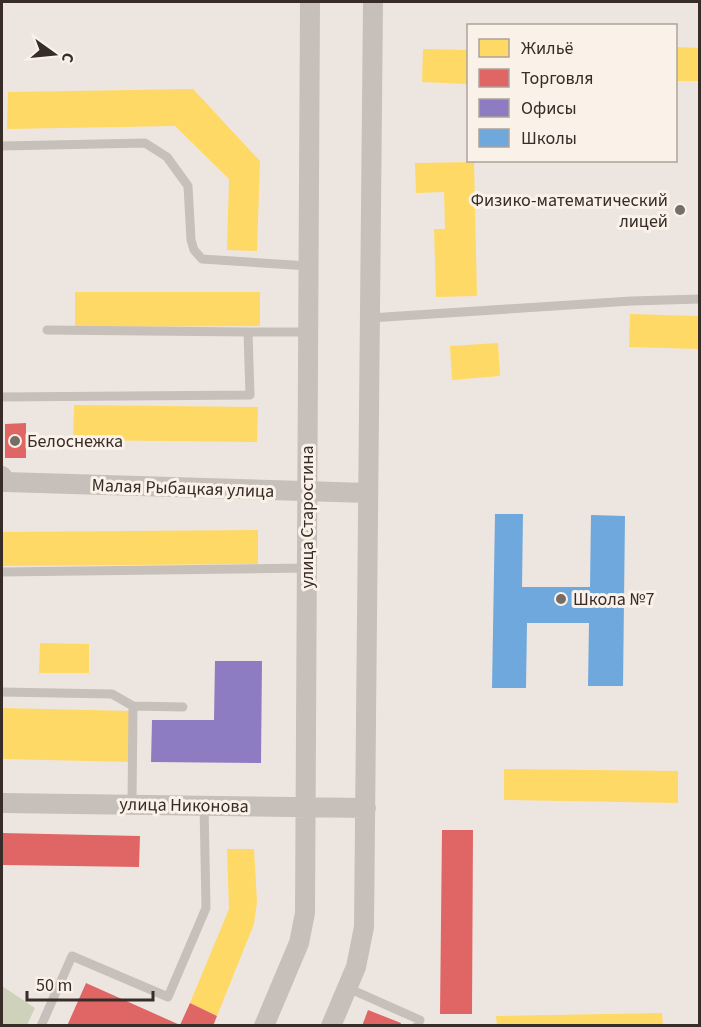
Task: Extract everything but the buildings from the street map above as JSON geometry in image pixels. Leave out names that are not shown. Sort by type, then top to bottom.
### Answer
[{"type":"street","name":"улица Старостина","points":[[264,1026],[303,928],[306,807],[310,2]]},
{"type":"street","points":[[332,1026],[362,947],[364,927],[373,2]]},
{"type":"street","name":"Малая Рыбацкая улица","points":[[2,476],[5,482],[368,493]]},
{"type":"street","name":"улица Никонова","points":[[2,803],[366,808]]},
{"type":"lane","points":[[2,146],[145,143],[167,157],[188,186],[191,240],[194,250],[202,259],[309,266]]},
{"type":"lane","points":[[369,318],[631,301],[699,299]]},
{"type":"lane","points":[[47,330],[309,332]]},
{"type":"lane","points":[[2,397],[250,395],[248,332]]},
{"type":"lane","points":[[2,572],[307,568]]},
{"type":"lane","points":[[2,692],[112,694],[133,706],[183,708]]},
{"type":"lane","points":[[132,804],[133,706]]},
{"type":"lane","points":[[41,1026],[72,956],[168,997],[206,908],[204,805]]},
{"type":"lane","points":[[348,988],[420,1020],[417,1026]]},
{"type":"green space","points":[[2,986],[35,1008],[27,1025],[2,1025]]},
{"type":"place","name":"Физико-математический лицей","points":[[680,210]]},
{"type":"place","name":"Белоснежка","points":[[15,441]]},
{"type":"place","name":"Школа №7","points":[[561,599]]}]
